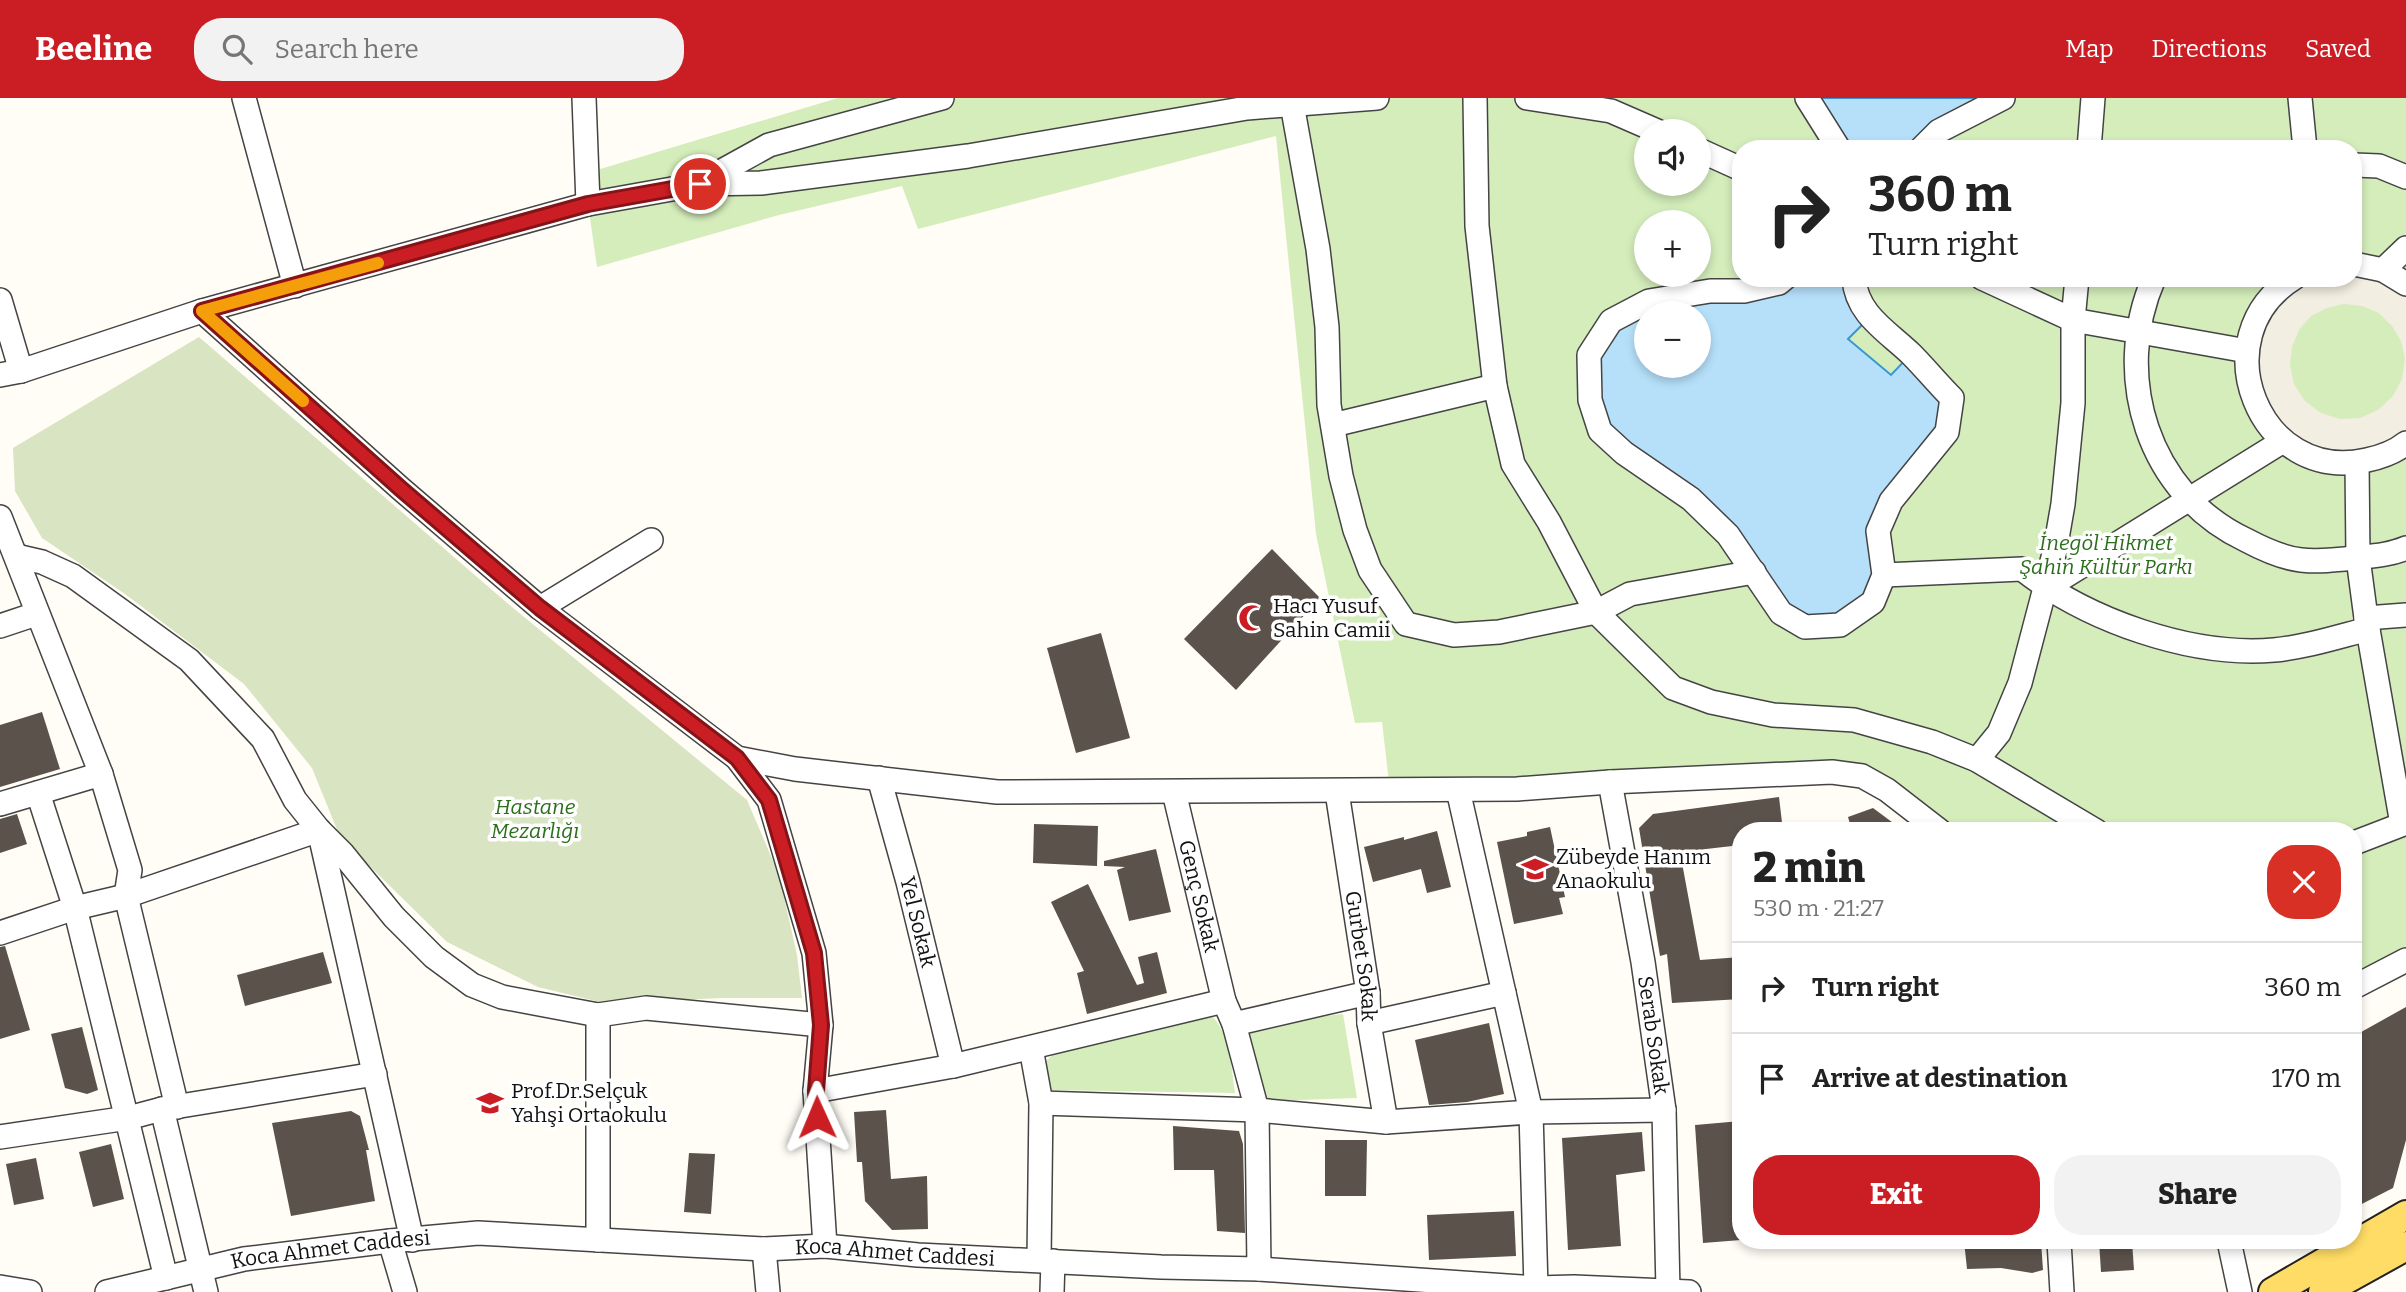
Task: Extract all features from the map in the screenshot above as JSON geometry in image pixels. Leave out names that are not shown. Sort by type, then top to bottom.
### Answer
[{"type":"main road","points":[[2362,1240],[2406,1215]]},
{"type":"main road","points":[[2323,1292],[2406,1246]]},
{"type":"main road","points":[[2273,1292],[2347,1249]]},
{"type":"street","points":[[244,98],[295,286]]},
{"type":"street","points":[[584,98],[588,204]]},
{"type":"street","points":[[700,184],[769,145],[942,98]]},
{"type":"street","points":[[0,300],[11,373],[202,311],[588,204],[700,184],[761,183],[968,156],[1236,104],[1292,104],[1377,98]]},
{"type":"street","points":[[1475,98],[1477,226],[1494,386],[1513,464],[1549,522],[1596,612],[1672,688],[1712,702],[1773,715],[1854,720],[1932,742],[1977,760],[2081,822]]},
{"type":"street","points":[[1527,98],[1611,111],[1634,121]]},
{"type":"street","points":[[1807,98],[1833,140]]},
{"type":"street","points":[[1930,140],[1939,131],[2003,98]]},
{"type":"street","points":[[2090,140],[2093,98]]},
{"type":"street","points":[[2300,98],[2304,140]]},
{"type":"street","points":[[1292,104],[1318,249],[1327,327],[1329,405],[1341,476],[1355,530],[1370,570],[1406,624],[1454,635],[1499,632],[1596,612],[1630,594],[1754,572]]},
{"type":"street","points":[[1711,155],[1732,165]]},
{"type":"street","points":[[2362,165],[2379,166],[2406,177]]},
{"type":"street","points":[[2383,270],[2406,248]]},
{"type":"street","points":[[2362,266],[2383,270],[2406,284]]},
{"type":"street","points":[[1760,287],[1744,291],[1710,291],[1649,301],[1611,321],[1589,355],[1590,400],[1600,431],[1624,453],[1691,499],[1728,535],[1781,613],[1805,626],[1840,625],[1873,602],[1884,575],[1878,531],[1891,501],[1947,432],[1952,398],[1870,317],[1855,293],[1855,287]]},
{"type":"street","points":[[2002,287],[2073,320],[2247,351]]},
{"type":"street","points":[[1977,760],[1999,733],[2020,683],[2046,587],[2063,503],[2073,403],[2073,320],[2076,287]]},
{"type":"street","points":[[2150,287],[2138,333],[2137,382],[2143,418],[2154,447],[2188,499],[2228,532],[2268,551],[2298,559],[2330,561],[2396,552],[2406,548]]},
{"type":"street","points":[[2282,287],[2266,303],[2253,326],[2247,351],[2247,376],[2254,401],[2266,423],[2283,441],[2300,452],[2338,463],[2380,457],[2406,443]]},
{"type":"street","points":[[202,311],[401,489],[540,608],[737,758],[769,800],[814,953],[821,1025],[816,1091],[825,1246]]},
{"type":"street","points":[[1333,425],[1494,386]]},
{"type":"street","points":[[2046,587],[2283,441]]},
{"type":"street","points":[[2357,462],[2358,558],[2367,623],[2404,823],[2362,840]]},
{"type":"street","points":[[0,517],[101,774],[130,870],[126,895],[203,1281]]},
{"type":"street","points":[[540,608],[651,540]]},
{"type":"street","points":[[16,556],[42,562],[73,576],[189,660],[263,739],[295,800],[319,830],[343,853],[394,917],[434,957],[472,985],[502,998],[597,1015],[646,1008],[821,1025]]},
{"type":"street","points":[[1884,575],[2022,569],[2046,587],[2090,612],[2183,643],[2271,650],[2310,645],[2367,623],[2406,615]]},
{"type":"street","points":[[0,626],[36,614]]},
{"type":"street","points":[[737,758],[795,769],[997,792],[1517,789],[1832,772],[1862,776],[1887,790],[1928,822]]},
{"type":"street","points":[[0,804],[101,774]]},
{"type":"street","name":"Yel Sokak","points":[[879,778],[908,882],[953,1066]]},
{"type":"street","name":"Serab Sokak","points":[[1610,782],[1643,962],[1664,1110],[1679,1291]]},
{"type":"street","points":[[1458,790],[1531,1112],[1536,1288]]},
{"type":"street","name":"Genç Sokak","points":[[1174,792],[1224,1001],[1234,1024],[1257,1110],[1259,1269]]},
{"type":"street","name":"Gurbet Sokak","points":[[1337,792],[1368,993],[1369,1023],[1386,1122]]},
{"type":"street","points":[[38,793],[75,908],[166,1278]]},
{"type":"street","points":[[0,933],[75,908],[126,895],[319,830]]},
{"type":"street","points":[[319,830],[375,1074],[401,1240],[405,1292]]},
{"type":"street","points":[[2362,983],[2406,960]]},
{"type":"street","points":[[1234,1024],[1368,993]]},
{"type":"street","points":[[1369,1023],[1504,993]]},
{"type":"street","points":[[816,1091],[953,1066],[1224,1001]]},
{"type":"street","points":[[597,1015],[598,1240]]},
{"type":"street","points":[[1031,1048],[1041,1103],[1046,1260],[1052,1292]]},
{"type":"street","points":[[0,1137],[128,1118],[170,1108],[375,1074]]},
{"type":"street","points":[[1041,1103],[1257,1110],[1386,1122],[1531,1112],[1664,1110]]},
{"type":"street","name":"Koca Ahmet Caddesi","points":[[112,1292],[166,1278],[203,1281],[244,1259],[478,1233],[764,1248],[825,1246],[918,1255],[1259,1269],[1536,1288],[1679,1291]]},
{"type":"street","points":[[764,1248],[768,1292]]},
{"type":"street","points":[[2059,1249],[2062,1292]]},
{"type":"street","points":[[2231,1249],[2240,1292]]},
{"type":"street","points":[[0,1287],[30,1292]]},
{"type":"green space","name":"İnegöl Hikmet Şahin Kültür Parkı","points":[[838,98],[2406,98],[2406,960],[2362,983],[2362,822],[1927,822],[1862,777],[1390,791],[1382,722],[1355,723],[1316,534],[1276,136],[918,229],[902,186],[779,215],[597,267],[588,204],[587,173]]},
{"type":"green space","name":"Hastane Mezarlığı","points":[[199,337],[506,602],[747,800],[779,875],[797,955],[802,998],[604,1003],[538,987],[447,942],[340,837],[312,768],[244,684],[125,594],[42,538],[15,491],[13,448]]},
{"type":"green space","points":[[1343,1014],[1357,1098],[1267,1101],[1261,1094],[1247,1033],[1251,1025]]},
{"type":"green space","points":[[1211,1015],[1226,1041],[1235,1093],[1051,1090],[1046,1061],[1057,1051]]},
{"type":"shaded area","points":[[2362,267],[2406,284],[2406,443],[2357,462],[2283,441],[2247,351],[2288,287],[2362,287]],"holes":[[[2344,304],[2362,306],[2379,313],[2392,326],[2401,341],[2405,359],[2402,379],[2393,396],[2378,410],[2360,418],[2340,419],[2321,413],[2305,401],[2294,384],[2290,365],[2292,347],[2299,330],[2311,316]]]},
{"type":"water","points":[[1807,98],[2003,98],[1935,140],[1833,140]]},
{"type":"water","points":[[1749,287],[1858,287],[1870,317],[1848,339],[1891,375],[1911,354],[1952,398],[1947,432],[1891,501],[1873,602],[1805,627],[1728,535],[1600,431],[1589,355],[1611,321],[1634,315],[1634,378],[1711,378],[1711,301],[1692,301]]},
{"type":"building","name":"Hacı Yusuf Sahin Camii","points":[[1272,549],[1320,598],[1236,690],[1184,639]]},
{"type":"building","points":[[1101,633],[1130,738],[1076,753],[1047,648]]},
{"type":"building","points":[[42,712],[60,769],[0,787],[0,725]]},
{"type":"building","points":[[1779,797],[1782,822],[1732,822],[1732,846],[1680,852],[1700,960],[1732,958],[1732,1000],[1672,1003],[1667,954],[1660,956],[1639,828],[1653,814]]},
{"type":"building","points":[[1873,808],[1892,822],[1849,822],[1848,817]]},
{"type":"building","points":[[17,814],[27,844],[0,853],[0,819]]},
{"type":"building","points":[[1034,824],[1098,826],[1097,866],[1033,863]]},
{"type":"building","points":[[1550,827],[1565,897],[1559,898],[1563,914],[1514,924],[1497,842],[1527,836],[1527,832]]},
{"type":"building","points":[[1437,831],[1451,887],[1427,893],[1421,869],[1373,882],[1364,847]]},
{"type":"building","points":[[1156,849],[1171,912],[1129,921],[1117,870],[1125,867],[1104,866],[1104,861]]},
{"type":"building","points":[[1088,884],[1137,985],[1144,983],[1138,957],[1157,952],[1167,993],[1087,1014],[1077,973],[1084,971],[1051,902]]},
{"type":"building","points":[[5,946],[30,1030],[0,1039],[0,947]]},
{"type":"building","points":[[323,952],[332,983],[245,1006],[237,975]]},
{"type":"building","points":[[2406,1007],[2406,1140],[2393,1188],[2362,1204],[2362,1032]]},
{"type":"building","points":[[1489,1023],[1504,1094],[1467,1102],[1429,1105],[1415,1040]]},
{"type":"building","points":[[82,1027],[98,1090],[87,1094],[65,1088],[51,1034]]},
{"type":"building","points":[[886,1110],[891,1179],[927,1176],[928,1229],[892,1230],[865,1201],[862,1162],[857,1162],[854,1112]]},
{"type":"building","points":[[351,1111],[360,1116],[369,1150],[366,1150],[375,1201],[291,1216],[272,1123]]},
{"type":"building","points":[[1732,1122],[1732,1241],[1703,1243],[1695,1125]]},
{"type":"building","points":[[1173,1126],[1239,1131],[1243,1144],[1245,1233],[1217,1231],[1214,1170],[1174,1170]]},
{"type":"building","points":[[1642,1132],[1645,1171],[1616,1175],[1621,1246],[1568,1250],[1562,1138]]},
{"type":"building","points":[[1325,1140],[1367,1140],[1366,1196],[1325,1196]]},
{"type":"building","points":[[111,1144],[124,1199],[93,1207],[79,1152]]},
{"type":"building","points":[[689,1153],[715,1154],[711,1214],[684,1212]]},
{"type":"building","points":[[36,1158],[44,1199],[14,1205],[6,1164]]},
{"type":"building","points":[[1514,1211],[1516,1256],[1429,1260],[1427,1215]]},
{"type":"building","points":[[1965,1249],[2042,1249],[2043,1270],[2032,1273],[2001,1268],[1967,1269]]},
{"type":"building","points":[[2100,1249],[2133,1249],[2134,1270],[2101,1272]]},
{"type":"slow traffic","points":[[303,401],[202,311],[378,263]]},
{"type":"place","name":"Hacı Yusuf Sahin Camii","points":[[1252,618]]},
{"type":"place","name":"Zübeyde Hanım Anaokulu","points":[[1535,869]]},
{"type":"place","name":"Prof.Dr.Selçuk Yahşi Ortaokulu","points":[[490,1103]]},
{"type":"route","points":[[700,184],[588,204],[202,311],[401,489],[540,608],[737,758],[769,800],[814,953],[821,1025],[816,1091],[817,1117]]}]
